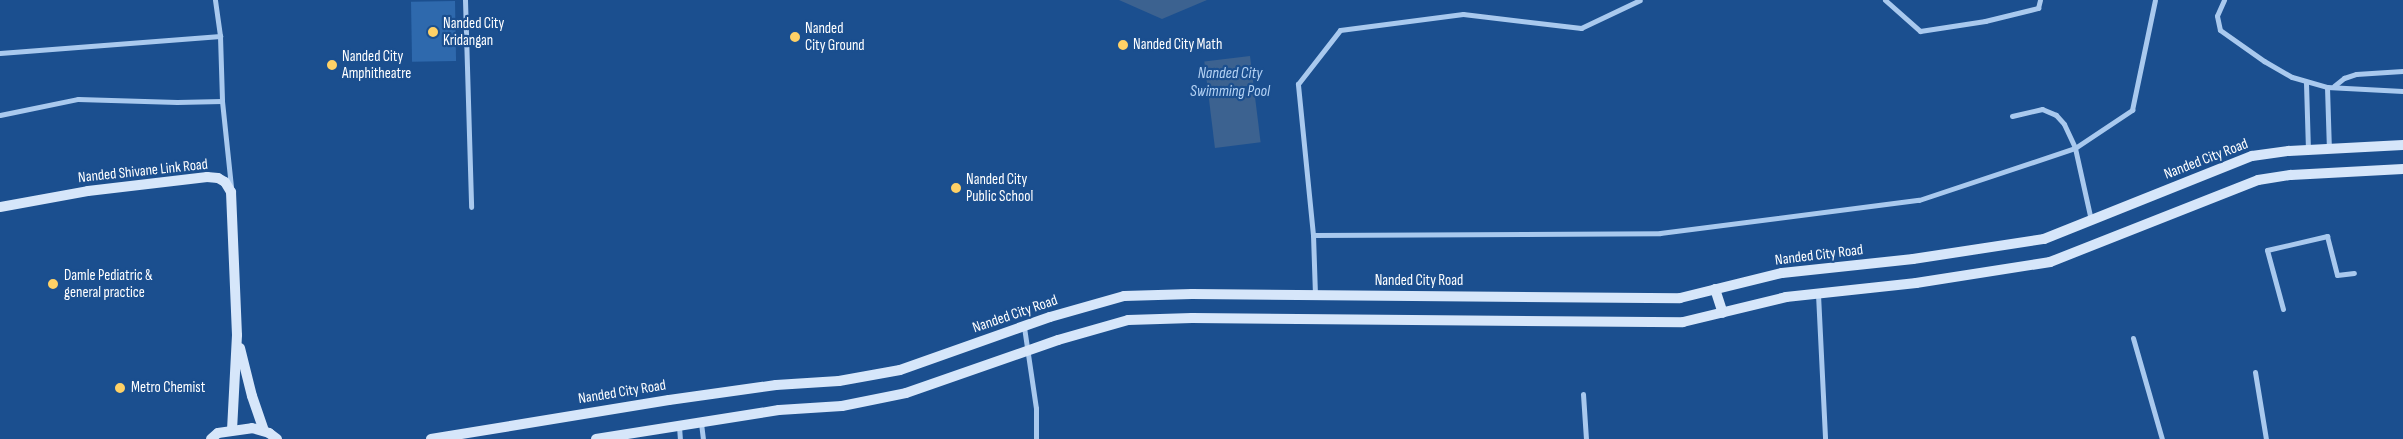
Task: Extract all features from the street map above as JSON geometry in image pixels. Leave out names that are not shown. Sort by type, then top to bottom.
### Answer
[{"type":"street","points":[[215,0],[220,36],[222,101],[232,192],[237,334],[232,430]]},
{"type":"street","points":[[465,0],[471,207]]},
{"type":"street","points":[[1315,295],[1313,235],[1298,84],[1340,30],[1463,14],[1581,28],[1640,0]]},
{"type":"street","points":[[1885,0],[1920,31],[1985,20],[2038,8],[2040,0]]},
{"type":"street","points":[[1313,235],[1660,233],[1919,200],[2075,148],[2132,110],[2155,0]]},
{"type":"street","points":[[2224,0],[2217,16],[2220,30],[2264,62],[2306,83],[2326,87],[2403,91]]},
{"type":"street","points":[[0,53],[220,36]]},
{"type":"street","points":[[2334,86],[2344,78],[2356,74],[2403,71]]},
{"type":"street","points":[[2306,83],[2308,150]]},
{"type":"street","points":[[2326,87],[2329,148]]},
{"type":"street","points":[[0,115],[78,99],[177,102],[222,101]]},
{"type":"street","points":[[2012,116],[2042,109],[2056,115],[2064,124],[2075,148],[2092,220]]},
{"type":"street","name":"Nanded City Road","points":[[431,439],[669,400],[776,386],[839,381],[900,370],[1024,326],[1124,296],[1315,295],[1680,298],[1782,273],[2000,247],[2044,239],[2252,156],[2329,148],[2403,145]]},
{"type":"street","points":[[596,439],[779,410],[842,406],[906,393],[1029,350],[1128,320],[1192,318],[1683,322],[1786,297],[1916,283],[2050,262],[2258,180],[2291,175],[2403,169]]},
{"type":"street","name":"Nanded Shivane Link Road","points":[[0,207],[88,191],[207,176],[218,178],[232,192]]},
{"type":"street","points":[[2283,309],[2267,250],[2327,236],[2337,275],[2354,273]]},
{"type":"street","points":[[1715,289],[1723,313]]},
{"type":"street","points":[[1818,294],[1825,439]]},
{"type":"street","points":[[1024,326],[1036,408],[1036,439]]},
{"type":"street","points":[[237,334],[252,396],[264,431]]},
{"type":"street","points":[[2133,338],[2162,439]]},
{"type":"street","points":[[2255,372],[2266,439]]},
{"type":"street","points":[[1582,394],[1586,439]]},
{"type":"street","points":[[701,422],[703,439]]},
{"type":"street","points":[[679,426],[680,439]]},
{"type":"street","points":[[211,439],[218,433],[252,428],[264,431],[278,439]]},
{"type":"shaded area","name":"Nanded City Kridangan","points":[[455,1],[456,61],[412,62],[411,2]]},
{"type":"water","points":[[1119,0],[1207,0],[1162,19]]},
{"type":"water","name":"Nanded City Swimming Pool","points":[[1250,56],[1261,142],[1215,148],[1204,62]]},
{"type":"place","name":"Nanded City Kridangan","points":[[433,32]]},
{"type":"place","name":"Nanded City Ground","points":[[795,37]]},
{"type":"place","name":"Nanded City Math","points":[[1123,45]]},
{"type":"place","name":"Nanded City Amphitheatre","points":[[332,65]]},
{"type":"place","name":"Nanded City Public School","points":[[956,188]]},
{"type":"place","name":"Damle Pediatric & general practice","points":[[53,284]]},
{"type":"place","name":"Metro Chemist","points":[[120,388]]}]
